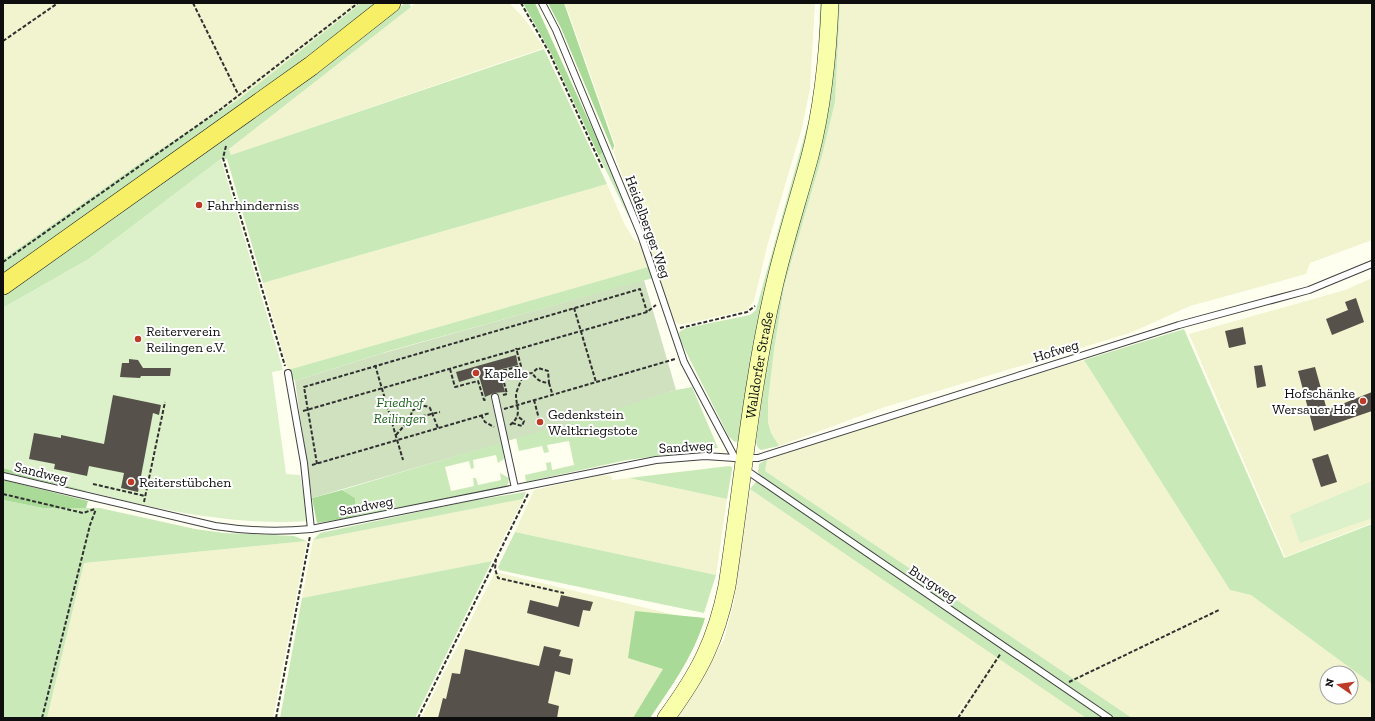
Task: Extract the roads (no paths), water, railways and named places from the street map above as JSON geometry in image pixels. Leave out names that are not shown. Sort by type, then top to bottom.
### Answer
[{"type":"main road","points":[[3,285],[305,71],[392,3]]},
{"type":"street","name":"Walldorfer Straße","points":[[666,718],[698,671],[714,637],[721,615],[727,586],[742,462],[774,288],[810,155],[819,114],[826,71],[830,3]]},
{"type":"lane","name":"Heidelberger Weg","points":[[542,3],[556,30],[630,208],[684,362],[742,462]]},
{"type":"lane","name":"Hofweg","points":[[742,462],[1179,325],[1309,290],[1372,264]]},
{"type":"lane","points":[[288,373],[303,456],[311,529]]},
{"type":"lane","points":[[495,397],[515,488]]},
{"type":"lane","name":"Sandweg","points":[[3,476],[215,526],[244,530],[271,531],[311,529],[656,460],[705,456],[742,462]]},
{"type":"lane","name":"Burgweg","points":[[742,462],[1004,648],[1109,718]]},
{"type":"place","name":"Fahrhinderniss","points":[[199,205]]},
{"type":"place","name":"Reiterverein Reilingen e.V.","points":[[138,339]]},
{"type":"place","name":"Kapelle","points":[[476,373]]},
{"type":"place","name":"Hofschänke Wersauer Hof","points":[[1363,401]]},
{"type":"place","name":"Gedenkstein Weltkriegstote","points":[[540,422]]},
{"type":"place","name":"Reiterstübchen","points":[[131,482]]},
{"type":"park label","name":"Friedhof Reilingen","points":[[400,410]]}]
